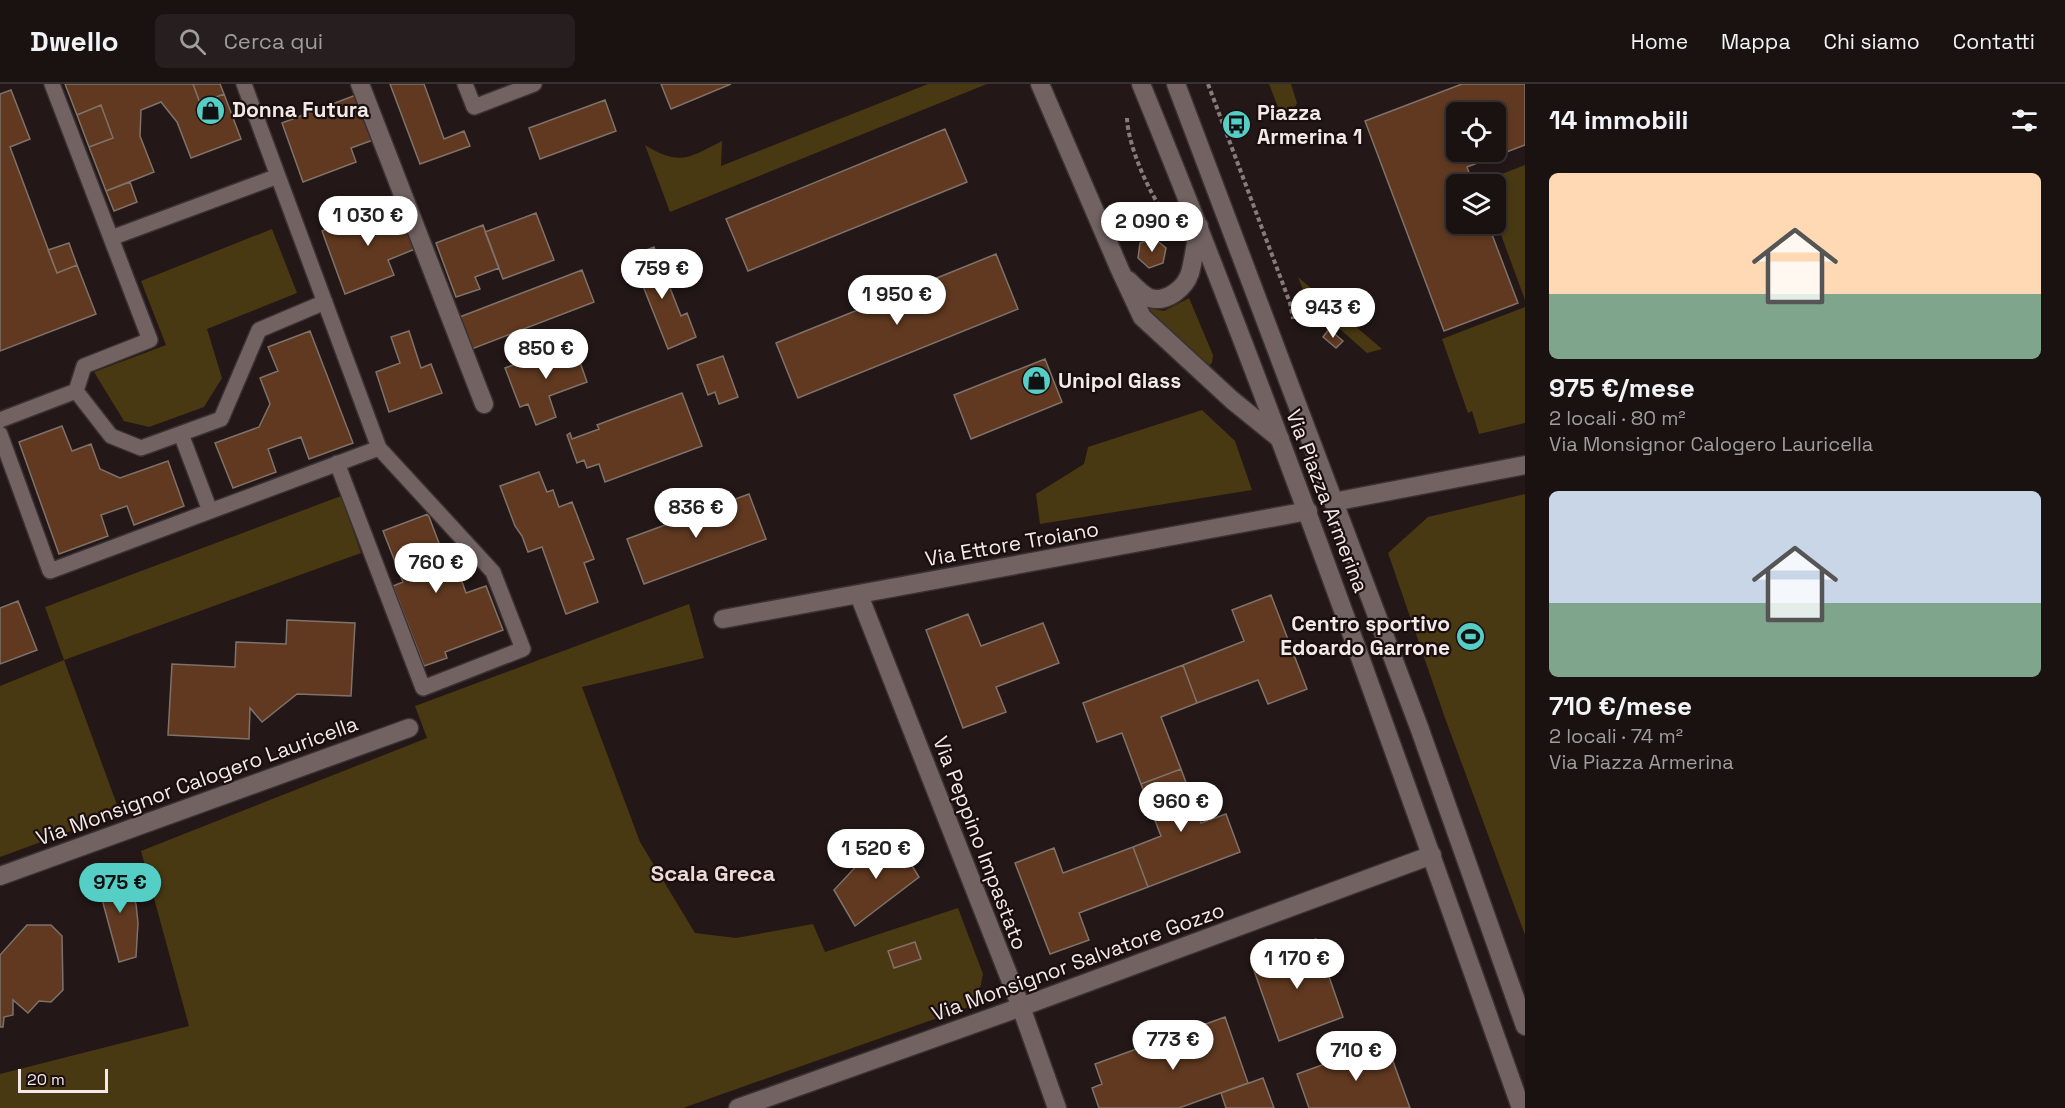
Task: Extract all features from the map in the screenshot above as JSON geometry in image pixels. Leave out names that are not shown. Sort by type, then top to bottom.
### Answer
[{"type":"street","points":[[360,84],[484,404]]},
{"type":"street","points":[[1040,84],[1142,317],[1232,400],[1280,439]]},
{"type":"street","name":"Via Piazza Armerina","points":[[1141,84],[1199,226],[1308,511],[1521,1108]]},
{"type":"street","name":"Via Piazza Armerina","points":[[1176,84],[1419,727],[1525,1026]]},
{"type":"street","points":[[1120,270],[1135,287],[1150,298],[1166,298],[1180,289],[1190,274],[1199,226]]},
{"type":"street","points":[[1334,502],[1525,465]]},
{"type":"street","name":"Via Ettore Troiano","points":[[723,618],[859,595],[1308,511]]},
{"type":"street","name":"Via Peppino Impastato","points":[[859,595],[1021,1008],[1057,1108]]},
{"type":"street","name":"Via Monsignor Calogero Lauricella","points":[[0,876],[409,728]]},
{"type":"street","name":"Via Monsignor Salvatore Gozzo","points":[[738,1108],[1021,1008],[1432,855]]},
{"type":"lane","points":[[52,84],[150,340],[84,366],[76,391]]},
{"type":"lane","points":[[244,84],[379,448],[493,572],[523,649],[423,688],[337,463]]},
{"type":"lane","points":[[465,84],[474,107],[534,84]]},
{"type":"lane","points":[[111,238],[278,176]]},
{"type":"lane","points":[[76,391],[111,436],[141,448],[181,434],[221,419],[259,330],[325,302]]},
{"type":"lane","points":[[0,420],[76,391]]},
{"type":"lane","points":[[0,434],[51,571],[379,448]]},
{"type":"lane","points":[[181,434],[210,511]]},
{"type":"shaded area","points":[[928,84],[987,84],[670,212],[645,145],[657,152],[676,158],[693,155],[722,141],[721,166]]},
{"type":"shaded area","points":[[1269,84],[1291,84],[1297,103],[1292,112],[1286,113],[1279,110]]},
{"type":"shaded area","points":[[1525,165],[1525,300],[1501,234],[1506,234],[1506,174],[1502,174]]},
{"type":"shaded area","points":[[272,229],[297,293],[207,329],[222,378],[204,407],[149,427],[124,421],[94,372],[166,345],[141,281]]},
{"type":"shaded area","points":[[1298,277],[1382,349],[1367,353],[1307,300]]},
{"type":"shaded area","points":[[1189,298],[1213,355],[1212,363],[1208,366],[1200,362],[1148,308],[1164,311]]},
{"type":"shaded area","points":[[1525,307],[1525,423],[1479,434],[1472,411],[1468,413],[1442,339]]},
{"type":"shaded area","points":[[1202,410],[1235,441],[1252,490],[1040,524],[1036,494],[1084,464],[1088,447]]},
{"type":"shaded area","name":"Centro sportivo Edoardo Garrone","points":[[1525,494],[1525,935],[1445,718],[1388,553],[1428,517]]},
{"type":"shaded area","points":[[341,496],[361,553],[64,660],[45,607]]},
{"type":"shaded area","points":[[689,604],[704,658],[582,687],[640,842],[695,933],[736,938],[813,924],[825,952],[958,908],[983,974],[977,1004],[683,1108],[0,1108],[0,1074],[189,1026],[141,851],[427,738],[415,706]]},
{"type":"shaded area","points":[[64,660],[120,813],[0,857],[0,686]]},
{"type":"building","points":[[65,84],[193,84],[200,103],[224,94],[241,139],[191,158],[177,122],[161,102],[141,110],[140,136],[154,172],[106,191],[89,147],[113,138],[101,105],[77,115]]},
{"type":"building","points":[[193,84],[220,84],[224,94],[200,103]]},
{"type":"building","points":[[390,84],[424,84],[444,139],[464,131],[470,146],[420,164]]},
{"type":"building","points":[[661,84],[731,84],[671,109]]},
{"type":"building","points":[[1462,84],[1525,84],[1525,145],[1506,152],[1506,102],[1446,102],[1446,162],[1480,162],[1467,167],[1469,174],[1446,174],[1446,234],[1492,234],[1518,303],[1444,331],[1365,121]]},
{"type":"building","points":[[11,90],[30,139],[10,147],[57,273],[77,265],[96,314],[0,351],[0,94]]},
{"type":"building","points":[[356,95],[373,140],[351,148],[356,162],[303,182],[282,123]]},
{"type":"building","points":[[605,100],[616,131],[540,159],[529,128]]},
{"type":"building","points":[[101,105],[113,138],[89,147],[77,115]]},
{"type":"building","points":[[945,129],[967,182],[748,271],[726,219]]},
{"type":"building","points":[[130,182],[137,202],[114,211],[106,191]]},
{"type":"building","points":[[397,203],[415,249],[388,260],[394,275],[345,294],[322,231]]},
{"type":"building","points":[[536,213],[554,260],[503,279],[485,232]]},
{"type":"building","points":[[483,225],[499,268],[475,277],[480,289],[456,297],[436,243]]},
{"type":"building","points":[[1154,238],[1166,248],[1163,263],[1149,268],[1138,258],[1140,243]]},
{"type":"building","points":[[69,243],[77,265],[57,273],[48,250]]},
{"type":"building","points":[[654,247],[681,316],[687,313],[696,337],[668,349],[631,256]]},
{"type":"building","points":[[996,254],[1018,309],[798,398],[776,343]]},
{"type":"building","points":[[582,270],[594,302],[469,350],[457,318]]},
{"type":"building","points":[[1329,329],[1343,341],[1336,348],[1323,337]]},
{"type":"building","points":[[310,331],[353,443],[309,459],[301,437],[268,449],[276,472],[233,488],[215,443],[259,427],[270,404],[260,378],[278,371],[268,347]]},
{"type":"building","points":[[409,331],[421,368],[431,364],[442,393],[389,412],[376,372],[400,363],[391,337]]},
{"type":"building","points":[[573,342],[587,382],[549,396],[556,417],[536,425],[528,404],[520,407],[505,368]]},
{"type":"building","points":[[723,356],[738,397],[719,404],[715,392],[708,395],[697,365]]},
{"type":"building","points":[[1045,359],[1062,402],[971,439],[954,395]]},
{"type":"building","points":[[682,393],[702,446],[605,482],[599,464],[587,468],[584,460],[577,463],[567,435],[570,433],[572,439],[599,429],[597,425]]},
{"type":"building","points":[[62,426],[72,451],[91,444],[100,469],[120,478],[168,461],[184,506],[134,525],[127,506],[101,515],[108,536],[59,554],[19,442]]},
{"type":"building","points":[[539,472],[547,492],[553,490],[559,507],[572,502],[594,559],[584,563],[598,602],[566,614],[542,547],[528,552],[515,526],[500,486]]},
{"type":"building","points":[[749,494],[766,539],[644,584],[627,539]]},
{"type":"building","points":[[428,514],[451,575],[459,573],[466,593],[486,586],[503,630],[445,652],[447,658],[424,666],[393,586],[403,582],[383,531]]},
{"type":"building","points":[[1271,595],[1307,689],[1268,704],[1258,680],[1197,703],[1183,665],[1244,641],[1232,610]]},
{"type":"building","points":[[18,601],[37,650],[0,664],[0,608]]},
{"type":"building","points":[[968,614],[981,646],[1043,623],[1059,663],[996,687],[1006,712],[963,728],[926,630]]},
{"type":"building","points":[[287,620],[355,623],[351,696],[297,694],[262,722],[250,708],[249,739],[168,735],[172,664],[235,667],[236,642],[286,644]]},
{"type":"building","points":[[1183,665],[1197,703],[1161,717],[1181,769],[1141,784],[1122,733],[1097,742],[1083,703]]},
{"type":"building","points":[[1181,769],[1201,823],[1226,814],[1240,852],[1148,887],[1133,847],[1161,836],[1141,784]]},
{"type":"building","points":[[890,830],[919,877],[855,926],[834,890]]},
{"type":"building","points":[[1133,847],[1148,887],[1079,913],[1089,940],[1050,954],[1015,863],[1054,848],[1063,873]]},
{"type":"building","points":[[117,871],[128,885],[136,904],[138,923],[136,957],[119,962],[96,877]]},
{"type":"building","points":[[27,925],[51,925],[62,936],[63,990],[51,1002],[39,1001],[28,1013],[13,1000],[13,1015],[4,1017],[3,1027],[0,1027],[0,955]]},
{"type":"building","points":[[1316,939],[1343,1017],[1279,1041],[1251,962]]},
{"type":"building","points":[[915,942],[921,959],[894,968],[888,951]]},
{"type":"building","points":[[1225,1017],[1248,1083],[1179,1108],[1099,1108],[1092,1088],[1102,1084],[1095,1064]]},
{"type":"building","points":[[1386,1042],[1410,1108],[1309,1108],[1297,1074]]},
{"type":"building","points":[[1263,1078],[1274,1108],[1226,1108],[1221,1093]]},
{"type":"place","name":"Donna Futura","points":[[211,110]]},
{"type":"place","name":"Piazza Armerina 1","points":[[1236,125]]},
{"type":"place","name":"Unipol Glass","points":[[1037,381]]},
{"type":"place","name":"Centro sportivo Edoardo Garrone","points":[[1471,636]]},
{"type":"district","name":"Scala Greca","points":[[713,873]]}]
